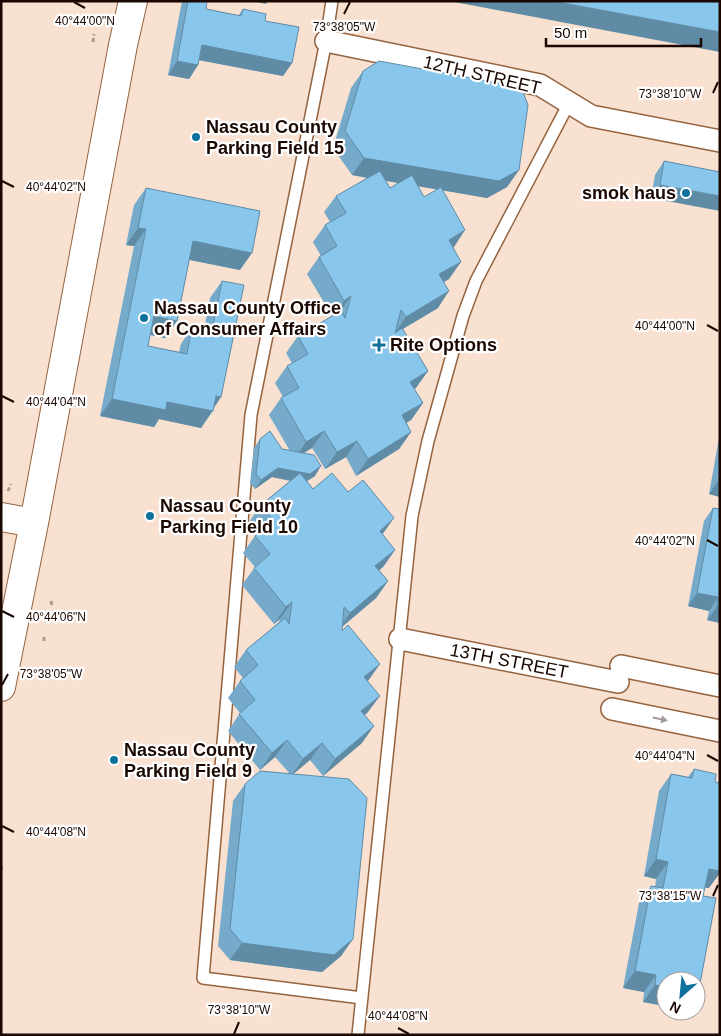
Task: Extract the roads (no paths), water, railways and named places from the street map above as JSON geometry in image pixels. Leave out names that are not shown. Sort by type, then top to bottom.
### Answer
[{"type":"street","points":[[1,687],[34,523],[123,45],[133,1]]},
{"type":"street","name":"12TH STREET","points":[[326,41],[540,85],[591,116],[720,141]]},
{"type":"street","points":[[1,517],[34,523]]},
{"type":"street","name":"13TH STREET","points":[[400,639],[619,674],[720,686]]},
{"type":"street","points":[[612,709],[720,731]]},
{"type":"lane","points":[[332,1],[326,41],[251,415],[202,978],[362,998]]},
{"type":"lane","points":[[358,1035],[412,516],[428,441],[463,316],[476,282],[569,103]]},
{"type":"place","name":"Nassau County Parking Field 15","points":[[196,137]]},
{"type":"place","name":"smok haus","points":[[686,193]]},
{"type":"place","name":"Nassau County Office of Consumer Affairs","points":[[144,318]]},
{"type":"place","name":"Rite Options","points":[[379,345]]},
{"type":"place","name":"Nassau County Parking Field 10","points":[[150,516]]},
{"type":"place","name":"Nassau County Parking Field 9","points":[[114,760]]}]
